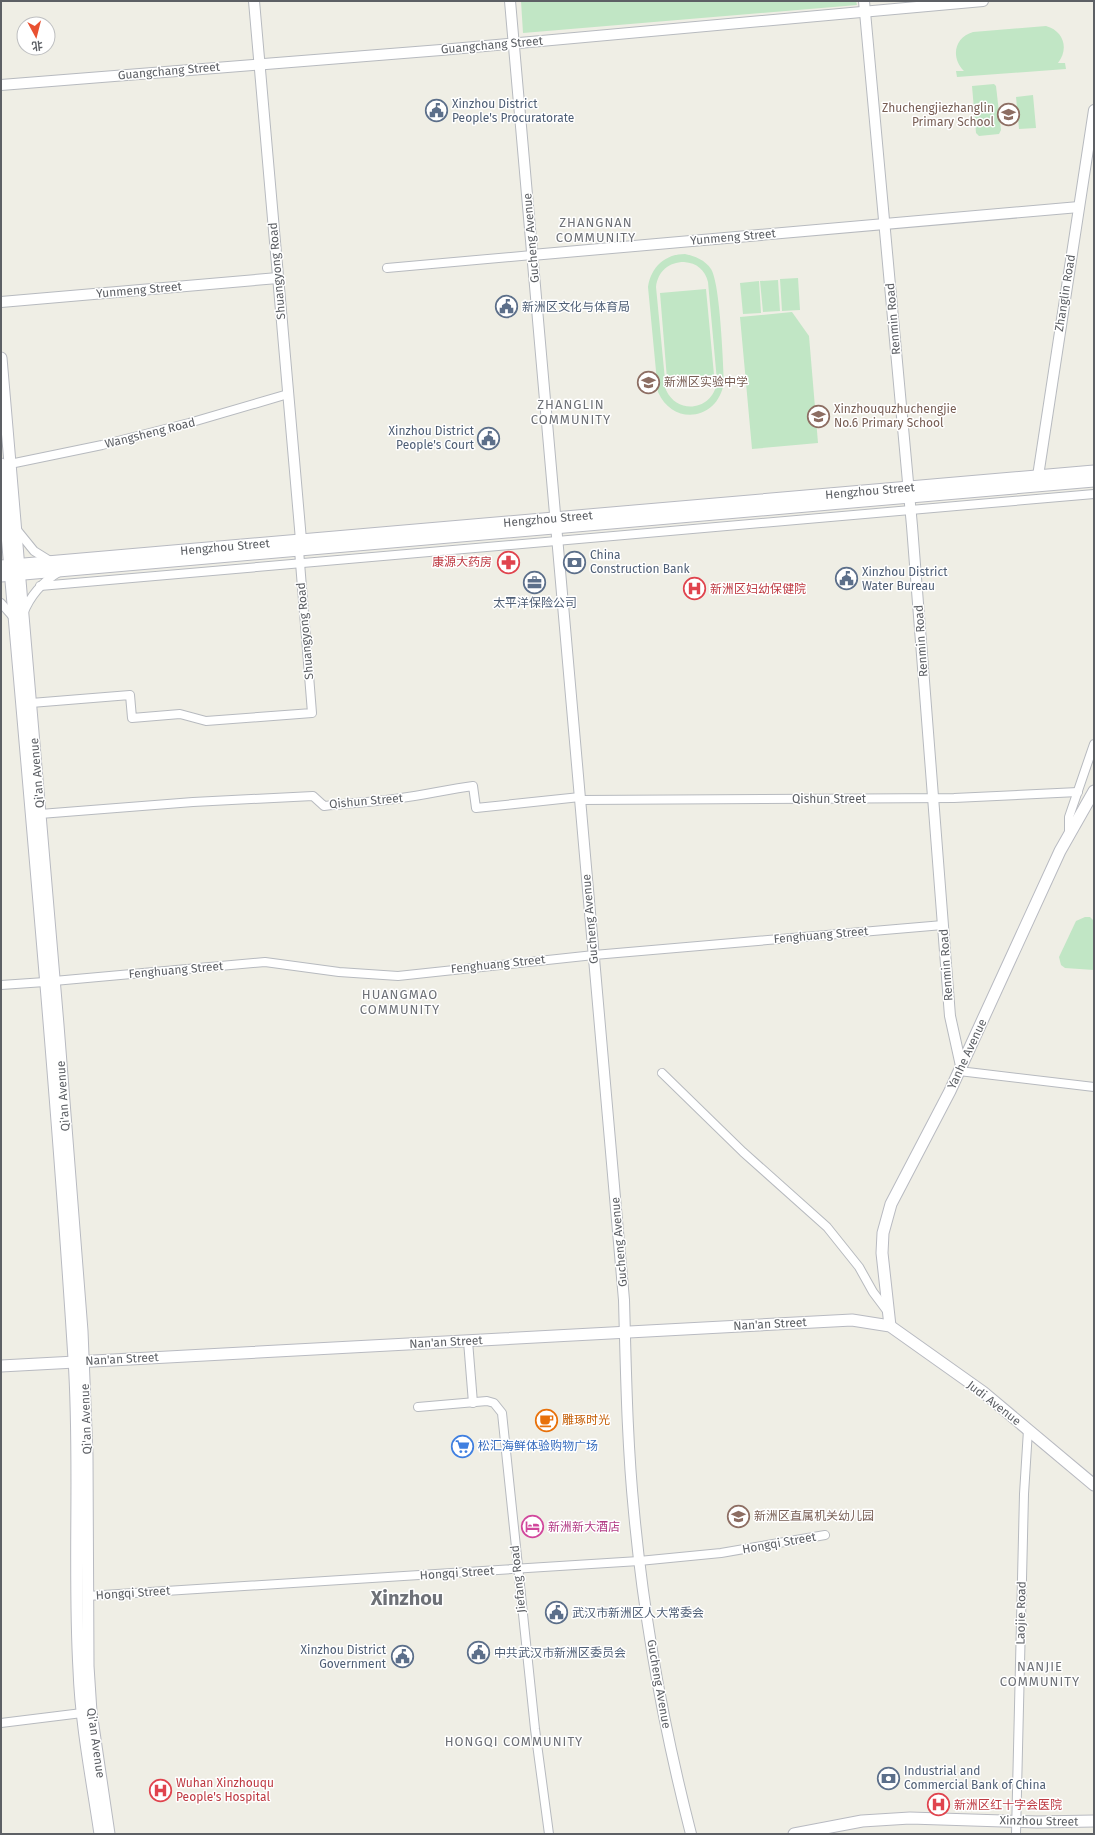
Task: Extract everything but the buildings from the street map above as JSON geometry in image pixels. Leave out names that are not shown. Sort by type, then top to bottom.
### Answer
[{"type":"main road","name":"Qi'an Avenue","points":[[1,358],[10,570],[19,616],[31,703],[40,814],[50,982]]},
{"type":"main road","name":"Hengzhou Street","points":[[909,492],[1038,476],[1094,472]]},
{"type":"main road","name":"Hengzhou Street","points":[[10,570],[51,562],[300,545],[909,492],[1094,482]]},
{"type":"main road","name":"Hengzhou Street","points":[[10,570],[60,571],[300,545]]},
{"type":"main road","name":"Qi'an Avenue","points":[[19,616],[50,982],[87,1455],[87,1596],[89,1689],[109,1834]]},
{"type":"main road","name":"Yanhe Avenue","points":[[890,1326],[882,1253],[883,1233],[888,1213],[960,1068],[1060,851],[1094,792]]},
{"type":"main road","name":"Nan'an Street","points":[[1,1366],[852,1320],[890,1326]]},
{"type":"main road","name":"Judi Avenue","points":[[890,1326],[983,1392],[1094,1485]]},
{"type":"main road","name":"Qi'an Avenue","points":[[79,1362],[78,1644],[82,1713],[100,1834]]},
{"type":"main road","name":"Xinzhou Street","points":[[794,1834],[842,1824],[886,1819],[933,1818],[1017,1821],[1094,1821]]},
{"type":"street","name":"Shuangyong Road","points":[[31,703],[130,695],[132,718],[180,714],[206,721],[312,713],[288,394],[254,1]]},
{"type":"street","name":"Gucheng Avenue","points":[[510,1],[624,1300],[634,1512],[639,1561],[665,1725],[691,1834]]},
{"type":"street","name":"Renmin Road","points":[[864,1],[909,492],[950,1016],[960,1068]]},
{"type":"street","name":"Guangchang Street","points":[[1,85],[514,43],[983,1]]},
{"type":"street","name":"Zhanglin Road","points":[[1038,476],[1094,110]]},
{"type":"street","name":"Yunmeng Street","points":[[387,268],[1078,207]]},
{"type":"street","name":"Yunmeng Street","points":[[1,302],[278,278]]},
{"type":"street","name":"Wangsheng Road","points":[[6,464],[109,443],[189,423],[288,394]]},
{"type":"street","points":[[40,586],[1094,494]]},
{"type":"street","points":[[8,530],[39,555],[51,562]]},
{"type":"street","points":[[1,603],[19,616],[40,586],[60,571]]},
{"type":"street","points":[[1069,835],[1069,817],[1094,744]]},
{"type":"street","name":"Qishun Street","points":[[40,814],[193,802],[312,796],[324,806],[401,798],[443,791],[450,788],[473,786],[476,808],[580,799],[933,798],[1078,792]]},
{"type":"street","name":"Fenghuang Street","points":[[1,985],[50,982],[265,962],[339,972],[398,976],[435,970],[594,955],[943,925]]},
{"type":"street","points":[[960,1068],[1094,1087]]},
{"type":"street","points":[[662,1073],[743,1152],[827,1226],[859,1267],[873,1292],[889,1313]]},
{"type":"street","points":[[468,1341],[473,1403]]},
{"type":"street","name":"Jiefang Road","points":[[418,1407],[494,1403],[502,1413],[517,1569],[535,1729],[549,1834]]},
{"type":"street","name":"Laojie Road","points":[[1016,1834],[1024,1494],[1028,1430]]},
{"type":"street","name":"Hongqi Street","points":[[87,1596],[639,1561],[721,1553],[825,1535]]},
{"type":"street","points":[[1,1723],[82,1713]]},
{"type":"green space","points":[[521,1],[856,1],[857,5],[523,33]]},
{"type":"green space","points":[[1046,26],[1052,28],[1061,36],[1064,46],[1058,63],[1065,63],[1066,69],[957,77],[956,71],[964,71],[957,60],[956,48],[962,38],[967,35],[973,32]]},
{"type":"green space","points":[[994,84],[996,86],[1001,130],[999,134],[979,136],[976,133],[972,86]]},
{"type":"green space","points":[[1033,95],[1036,128],[1019,129],[1016,97]]},
{"type":"green space","points":[[685,254],[692,256],[700,259],[709,266],[714,277],[719,305],[724,381],[721,394],[714,404],[706,411],[696,414],[685,414],[674,411],[665,403],[658,392],[648,287],[652,273],[660,263],[671,256]],"holes":[[[679,262],[689,263],[700,268],[705,274],[708,282],[717,381],[714,391],[709,398],[703,403],[695,406],[679,404],[666,390],[656,287],[659,276],[665,268]]]},
{"type":"green space","points":[[798,278],[800,310],[782,311],[780,279]]},
{"type":"green space","points":[[778,280],[780,311],[763,312],[760,281]]},
{"type":"green space","points":[[759,281],[761,313],[743,314],[740,283]]},
{"type":"green space","points":[[706,289],[714,375],[667,379],[660,293]]},
{"type":"green space","points":[[792,312],[809,336],[818,443],[752,449],[740,317]]},
{"type":"green space","points":[[1085,917],[1090,917],[1094,921],[1094,970],[1065,968],[1061,965],[1059,957],[1076,921]]},
{"type":"place","name":"Xinzhou District People's Procuratorate","points":[[436,111]]},
{"type":"place","name":"Zhuchengjiezhanglin Primary School","points":[[1009,115]]},
{"type":"place","name":"新洲区文化与体育局","points":[[507,307]]},
{"type":"place","name":"新洲区实验中学","points":[[649,382]]},
{"type":"place","name":"Xinzhouquzhuchengjie No.6 Primary School","points":[[818,416]]},
{"type":"place","name":"Xinzhou District People's Court","points":[[489,438]]},
{"type":"place","name":"康源大药房","points":[[508,562]]},
{"type":"place","name":"China Construction Bank","points":[[574,562]]},
{"type":"place","name":"Xinzhou District Water Bureau","points":[[847,579]]},
{"type":"place","name":"太平洋保险公司","points":[[535,582]]},
{"type":"place","name":"新洲区妇幼保健院","points":[[694,589]]},
{"type":"place","name":"雕琢时光","points":[[547,1420]]},
{"type":"place","name":"松汇海鲜体验购物广场","points":[[462,1446]]},
{"type":"place","name":"新洲区直属机关幼儿园","points":[[739,1516]]},
{"type":"place","name":"新洲新大酒店","points":[[533,1527]]},
{"type":"place","name":"武汉市新洲区人大常委会","points":[[557,1613]]},
{"type":"place","name":"中共武汉市新洲区委员会","points":[[479,1653]]},
{"type":"place","name":"Xinzhou District Government","points":[[402,1657]]},
{"type":"place","name":"Industrial and Commercial Bank of China","points":[[888,1778]]},
{"type":"place","name":"Wuhan Xinzhouqu People's Hospital","points":[[160,1790]]},
{"type":"place","name":"新洲区红十字会医院","points":[[938,1805]]},
{"type":"district","name":"ZHANGNAN COMMUNITY","points":[[596,230]]},
{"type":"district","name":"ZHANGLIN COMMUNITY","points":[[571,412]]},
{"type":"district","name":"HUANGMAO COMMUNITY","points":[[400,1002]]},
{"type":"district","name":"Xinzhou","points":[[407,1598]]},
{"type":"district","name":"NANJIE COMMUNITY","points":[[1040,1674]]},
{"type":"district","name":"HONGQI COMMUNITY","points":[[514,1741]]}]
